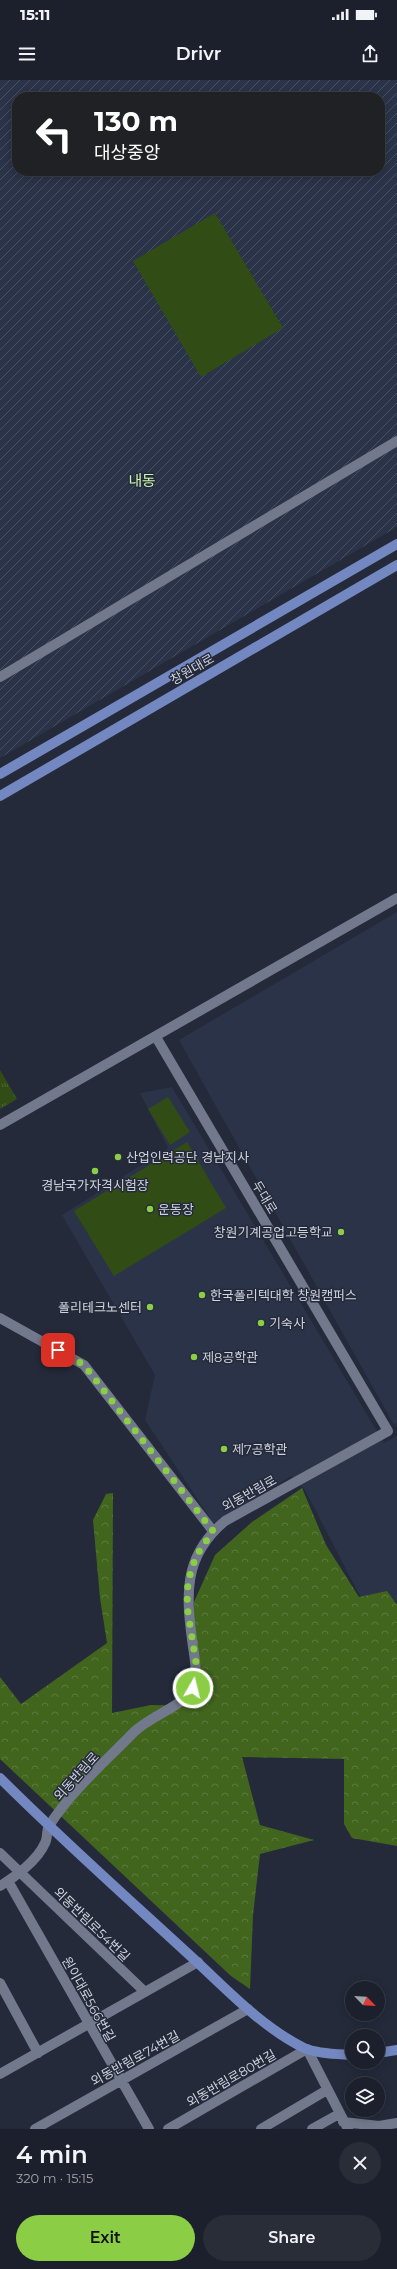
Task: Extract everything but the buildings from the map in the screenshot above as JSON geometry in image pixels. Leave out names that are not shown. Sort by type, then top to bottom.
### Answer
[{"type":"main road","name":"창원대로","points":[[0,774],[397,544]]},
{"type":"main road","name":"창원대로","points":[[0,796],[397,565]]},
{"type":"main road","points":[[0,1778],[49,1827],[248,2009],[272,2029],[307,2049],[331,2054],[345,2055]]},
{"type":"main road","points":[[385,2052],[397,2050]]},
{"type":"street","points":[[0,677],[397,441]]},
{"type":"street","points":[[0,1126],[397,898]]},
{"type":"street","name":"두대로","points":[[156,1037],[388,1431]]},
{"type":"street","points":[[0,1318],[84,1365],[213,1531]]},
{"type":"street","name":"외동반림로","points":[[49,1827],[76,1793],[141,1725],[186,1697],[193,1688],[196,1663],[187,1606],[188,1581],[196,1556],[213,1531],[225,1520],[388,1431]]},
{"type":"street","points":[[4,1884],[21,1873],[45,1844],[49,1827]]},
{"type":"street","name":"외동반림로54번길","points":[[0,1853],[145,1992]]},
{"type":"street","name":"원이대로566번길","points":[[4,1884],[149,2129]]},
{"type":"street","points":[[0,2074],[198,1962]]},
{"type":"street","points":[[0,1983],[38,2053]]},
{"type":"street","name":"외동반림로74번길","points":[[35,2129],[248,2009]]},
{"type":"street","points":[[307,2049],[343,2122]]},
{"type":"street","name":"외동반림로80번길","points":[[168,2129],[307,2049]]},
{"type":"street","points":[[261,2129],[327,2090]]},
{"type":"street","points":[[312,2129],[343,2122],[379,2126],[397,2123]]},
{"type":"shaded area","points":[[0,80],[397,80],[397,527],[0,758]]},
{"type":"shaded area","name":"창원기계공업고등학교","points":[[397,912],[397,1423],[394,1425],[179,1040]]},
{"type":"shaded area","name":"한국폴리텍대학 창원캠퍼스","points":[[172,1087],[384,1443],[397,1436],[397,1614],[362,1600],[305,1490],[291,1476],[214,1524],[145,1420],[155,1375],[62,1215],[168,1148],[140,1093]]},
{"type":"green space","points":[[215,213],[283,328],[201,377],[133,261]]},
{"type":"green space","points":[[0,1070],[17,1099],[0,1109]]},
{"type":"green space","points":[[168,1097],[190,1132],[170,1145],[148,1109]]},
{"type":"green space","name":"운동장","points":[[187,1142],[226,1208],[114,1276],[74,1211]]},
{"type":"green space","points":[[302,1488],[326,1545],[359,1597],[387,1591],[397,1605],[397,1846],[352,1838],[344,1824],[344,1759],[242,1757],[260,1825],[314,1840],[260,1854],[253,1915],[250,1989],[231,1976],[0,1759],[0,1677],[21,1704],[107,1643],[100,1598],[93,1520],[106,1494],[113,1493],[112,1713],[151,1705],[191,1706],[194,1602],[215,1555],[252,1522]]},
{"type":"place","name":"산업인력공단 경남지사","points":[[118,1157]]},
{"type":"place","name":"경남국가자격시험장","points":[[95,1171]]},
{"type":"place","name":"운동장","points":[[150,1209]]},
{"type":"place","name":"창원기계공업고등학교","points":[[341,1232]]},
{"type":"place","name":"한국폴리텍대학 창원캠퍼스","points":[[202,1295]]},
{"type":"place","name":"폴리테크노센터","points":[[150,1307]]},
{"type":"place","name":"기숙사","points":[[261,1323]]},
{"type":"place","name":"제8공학관","points":[[194,1357]]},
{"type":"place","name":"제7공학관","points":[[224,1449]]},
{"type":"district","name":"내동","points":[[142,480]]},
{"type":"route","points":[[58,1350],[84,1365],[213,1531],[196,1556],[188,1581],[187,1606],[196,1663],[193,1688]]}]
